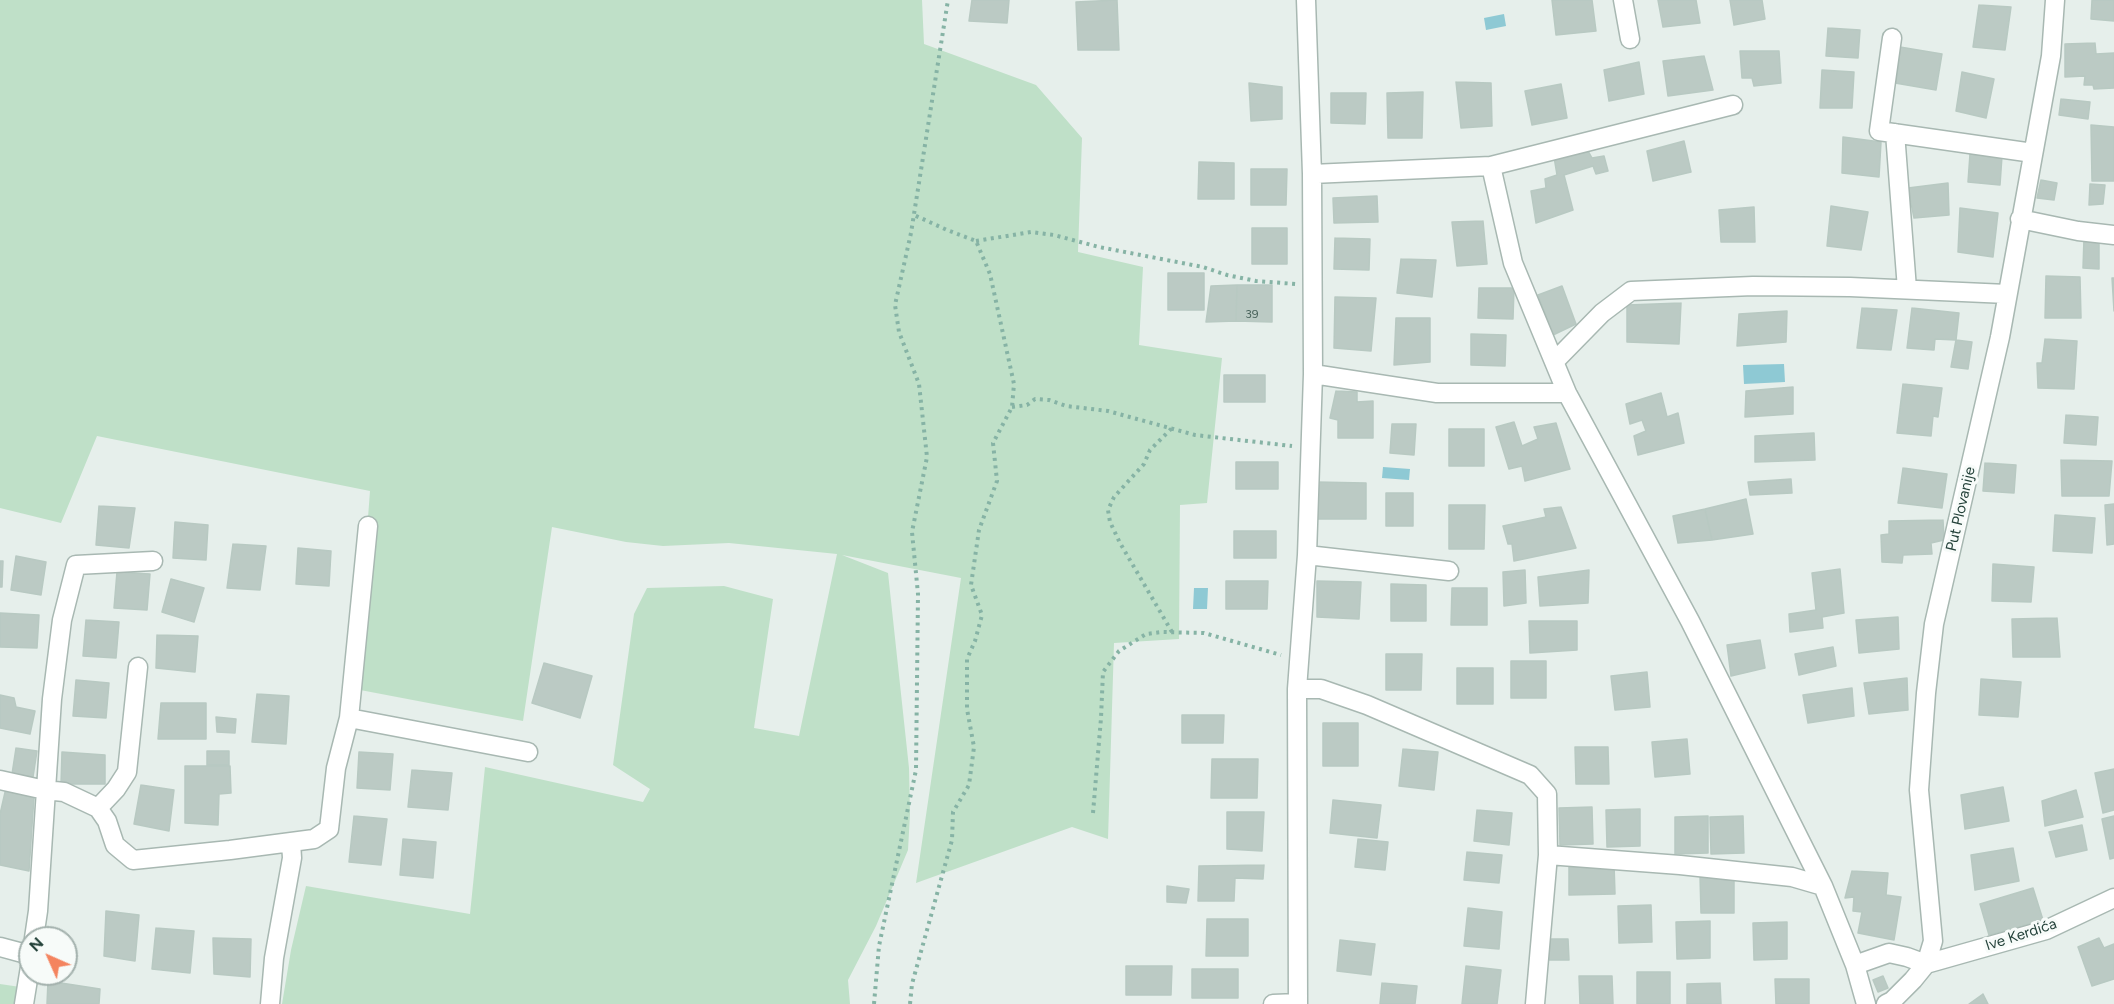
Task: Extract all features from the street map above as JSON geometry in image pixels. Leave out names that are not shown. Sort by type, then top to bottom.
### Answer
[{"type":"street","points":[[1273,1004],[1298,1003],[1297,689],[1308,555],[1313,374],[1312,174],[1306,0]]},
{"type":"street","points":[[1623,0],[1630,39]]},
{"type":"street","name":"Put Plovanije","points":[[1891,1003],[1926,964],[1933,941],[1919,790],[1934,624],[2000,338],[2051,56],[2055,0]]},
{"type":"street","points":[[1892,38],[1879,131],[2032,153]]},
{"type":"street","points":[[1312,174],[1491,166],[1733,105]]},
{"type":"street","points":[[1895,133],[1907,290]]},
{"type":"street","points":[[1491,166],[1513,263],[1567,393],[1690,621],[1823,886],[1856,965],[1866,1004]]},
{"type":"street","points":[[2020,219],[2078,231],[2114,235]]},
{"type":"street","points":[[1554,362],[1602,313],[1631,291],[1754,286],[1850,287],[2007,294]]},
{"type":"street","points":[[1313,374],[1437,393],[1567,393]]},
{"type":"street","points":[[0,780],[64,792],[98,808],[107,821],[115,845],[133,860],[314,839],[329,830],[336,768],[349,718],[368,526]]},
{"type":"street","points":[[1308,555],[1449,571]]},
{"type":"street","points":[[36,926],[52,699],[62,620],[76,566],[153,561]]},
{"type":"street","points":[[98,808],[116,789],[127,772],[138,667]]},
{"type":"street","points":[[1297,689],[1321,690],[1367,705],[1530,775],[1547,794],[1548,855],[1535,1004]]},
{"type":"street","points":[[349,718],[528,752]]},
{"type":"street","points":[[270,1004],[274,958],[292,858],[291,842]]},
{"type":"street","points":[[1548,855],[1680,865],[1792,877],[1823,886]]},
{"type":"street","name":"Ive Kerdića","points":[[1926,964],[2046,930],[2114,898]]},
{"type":"street","points":[[0,947],[18,952]]},
{"type":"street","points":[[1856,965],[1889,953],[1926,964]]},
{"type":"street","points":[[24,1004],[27,986]]},
{"type":"path","points":[[874,1004],[879,946],[916,770],[918,594],[912,532],[927,457],[919,384],[899,332],[896,305],[914,215],[948,0]]},
{"type":"path","points":[[914,215],[976,241],[1031,232],[1054,234],[1099,247],[1203,267],[1227,276],[1256,281],[1313,285]]},
{"type":"path","points":[[910,1004],[912,984],[952,840],[953,812],[969,785],[974,747],[968,709],[967,659],[982,615],[971,585],[979,530],[997,481],[993,442],[1012,407],[1014,384],[990,274],[976,241]]},
{"type":"path","points":[[1012,407],[1027,405],[1035,399],[1049,400],[1066,406],[1108,411],[1195,435],[1311,448]]},
{"type":"path","points":[[1172,429],[1150,450],[1143,464],[1114,497],[1108,510],[1110,522],[1172,632]]},
{"type":"path","points":[[1093,813],[1103,672],[1119,651],[1146,634],[1204,633],[1299,660]]},
{"type":"green space","points":[[0,0],[922,0],[924,44],[1036,85],[1082,138],[1078,252],[1143,267],[1139,345],[1222,358],[1207,503],[1180,505],[1179,639],[1114,643],[1108,839],[1072,827],[916,883],[961,578],[842,555],[888,573],[909,768],[910,814],[908,850],[876,926],[848,980],[850,1004],[282,1004],[291,950],[306,886],[470,914],[485,767],[643,802],[650,789],[613,765],[634,614],[647,588],[724,586],[773,599],[754,728],[799,736],[837,554],[729,543],[663,546],[626,542],[552,527],[523,721],[355,689],[370,491],[97,436],[61,523],[0,508]]},
{"type":"green space","points":[[0,984],[27,988],[24,1004],[0,1004]]},
{"type":"water","points":[[1504,14],[1506,26],[1486,30],[1484,18]]},
{"type":"water","points":[[1784,364],[1785,382],[1744,384],[1743,365]]},
{"type":"water","points":[[1383,467],[1410,469],[1409,480],[1382,478]]},
{"type":"water","points":[[1194,588],[1208,588],[1207,609],[1193,609]]},
{"type":"building","points":[[972,0],[1009,0],[1007,23],[969,21]]},
{"type":"building","points":[[1117,0],[1119,50],[1078,50],[1076,2]]},
{"type":"building","points":[[1552,0],[1592,0],[1596,31],[1556,35]]},
{"type":"building","points":[[1658,0],[1696,0],[1700,23],[1663,27]]},
{"type":"building","points":[[1730,0],[1762,0],[1765,19],[1734,25]]},
{"type":"building","points":[[2092,0],[2114,0],[2114,21],[2091,19]]},
{"type":"building","points":[[1979,5],[2011,7],[2005,50],[1973,47]]},
{"type":"building","points":[[1828,28],[1860,30],[1858,58],[1826,56]]},
{"type":"building","points":[[2095,43],[2096,54],[2114,53],[2114,88],[2094,89],[2093,85],[2084,85],[2085,76],[2065,77],[2065,44]]},
{"type":"building","points":[[1900,47],[1942,54],[1936,90],[1895,83]]},
{"type":"building","points":[[1740,51],[1779,51],[1781,83],[1754,86],[1752,78],[1742,78]]},
{"type":"building","points":[[1704,56],[1713,90],[1668,96],[1663,61]]},
{"type":"building","points":[[1639,62],[1644,94],[1609,101],[1604,70]]},
{"type":"building","points":[[1822,70],[1854,72],[1852,108],[1820,108]]},
{"type":"building","points":[[1962,72],[1994,79],[1986,118],[1956,111]]},
{"type":"building","points":[[1456,82],[1491,83],[1492,126],[1461,128]]},
{"type":"building","points":[[1249,83],[1282,87],[1282,119],[1251,121]]},
{"type":"building","points":[[1561,84],[1567,118],[1532,125],[1525,91]]},
{"type":"building","points":[[1423,92],[1422,138],[1388,138],[1387,93]]},
{"type":"building","points":[[1331,93],[1366,93],[1365,124],[1331,123]]},
{"type":"building","points":[[2061,99],[2090,102],[2088,119],[2059,115]]},
{"type":"building","points":[[2091,125],[2114,127],[2114,181],[2092,181]]},
{"type":"building","points":[[1843,137],[1881,142],[1879,177],[1842,173]]},
{"type":"building","points":[[1684,141],[1691,172],[1653,181],[1647,151]]},
{"type":"building","points":[[1587,149],[1592,158],[1604,156],[1608,171],[1596,174],[1593,166],[1564,175],[1573,210],[1536,223],[1531,191],[1546,188],[1545,179],[1557,175],[1554,157]]},
{"type":"building","points":[[1970,154],[2002,156],[2000,185],[1968,182]]},
{"type":"building","points":[[1199,162],[1234,163],[1234,199],[1198,199]]},
{"type":"building","points":[[1251,169],[1287,169],[1286,205],[1251,205]]},
{"type":"building","points":[[2041,180],[2057,183],[2054,200],[2037,198]]},
{"type":"building","points":[[1948,183],[1949,215],[1914,218],[1908,188]]},
{"type":"building","points":[[2090,184],[2105,185],[2103,204],[2089,205]]},
{"type":"building","points":[[1377,196],[1378,222],[1334,223],[1333,198]]},
{"type":"building","points":[[1831,206],[1868,212],[1861,250],[1827,246]]},
{"type":"building","points":[[1754,207],[1755,242],[1721,242],[1719,210]]},
{"type":"building","points":[[1960,208],[1998,213],[1993,257],[1958,252]]},
{"type":"building","points":[[1483,221],[1487,264],[1457,266],[1452,222]]},
{"type":"building","points":[[1252,228],[1287,228],[1287,264],[1252,264]]},
{"type":"building","points":[[1335,238],[1370,239],[1369,270],[1334,269]]},
{"type":"building","points":[[2084,238],[2099,240],[2099,269],[2083,268]]},
{"type":"building","points":[[1401,259],[1436,260],[1432,297],[1397,293]]},
{"type":"building","points":[[1168,273],[1204,273],[1204,310],[1168,310]]},
{"type":"building","points":[[2046,276],[2080,277],[2081,318],[2045,318]]},
{"type":"building","points":[[2112,278],[2114,278],[2114,311]]},
{"type":"building","points":[[1237,285],[1272,285],[1272,322],[1236,321]]},
{"type":"building","points":[[1237,285],[1236,321],[1206,322],[1211,286]]},
{"type":"building","points":[[1562,286],[1576,324],[1553,335],[1538,295]]},
{"type":"building","points":[[1479,288],[1514,288],[1513,319],[1478,318]]},
{"type":"building","points":[[1335,297],[1376,298],[1371,351],[1334,348]]},
{"type":"building","points":[[1681,303],[1679,344],[1627,342],[1627,305]]},
{"type":"building","points":[[1862,308],[1897,310],[1891,350],[1857,348]]},
{"type":"building","points":[[1912,308],[1959,313],[1956,340],[1935,339],[1934,350],[1907,348]]},
{"type":"building","points":[[1787,311],[1786,342],[1737,346],[1739,314]]},
{"type":"building","points":[[1396,318],[1430,318],[1430,362],[1394,365]]},
{"type":"building","points":[[1471,334],[1506,335],[1505,366],[1471,365]]},
{"type":"building","points":[[2045,339],[2077,341],[2074,389],[2038,388],[2037,363],[2042,363]]},
{"type":"building","points":[[1956,340],[1972,342],[1968,369],[1951,367]]},
{"type":"building","points":[[1224,375],[1265,375],[1265,402],[1224,402]]},
{"type":"building","points":[[1903,384],[1942,388],[1938,417],[1933,416],[1931,436],[1897,433]]},
{"type":"building","points":[[1793,387],[1793,414],[1745,417],[1746,391]]},
{"type":"building","points":[[1336,391],[1357,392],[1357,402],[1373,401],[1373,438],[1338,438],[1338,420],[1330,418]]},
{"type":"building","points":[[1661,393],[1667,417],[1678,413],[1684,443],[1638,455],[1634,436],[1646,431],[1642,420],[1630,424],[1626,404]]},
{"type":"building","points":[[2066,415],[2098,417],[2096,445],[2064,443]]},
{"type":"building","points":[[1514,422],[1522,446],[1538,439],[1534,427],[1556,423],[1570,469],[1525,481],[1522,466],[1509,469],[1496,427]]},
{"type":"building","points":[[1392,424],[1416,424],[1414,455],[1390,453]]},
{"type":"building","points":[[1449,429],[1484,429],[1484,466],[1449,466]]},
{"type":"building","points":[[1814,433],[1815,460],[1755,462],[1755,436]]},
{"type":"building","points":[[2061,460],[2112,461],[2109,496],[2062,496]]},
{"type":"building","points":[[1236,462],[1278,462],[1278,489],[1236,489]]},
{"type":"building","points":[[1985,463],[2016,465],[2014,493],[1983,491]]},
{"type":"building","points":[[1903,468],[1947,474],[1942,508],[1898,503]]},
{"type":"building","points":[[1791,479],[1792,493],[1750,495],[1748,482]]},
{"type":"building","points":[[1316,482],[1366,483],[1366,519],[1316,519]]},
{"type":"building","points":[[1386,493],[1413,493],[1413,526],[1386,526]]},
{"type":"building","points":[[1746,499],[1753,534],[1712,540],[1705,509]]},
{"type":"building","points":[[2114,504],[2114,544],[2107,545],[2105,505]]},
{"type":"building","points":[[1449,505],[1485,505],[1484,549],[1449,549]]},
{"type":"building","points":[[99,506],[135,508],[129,548],[96,545]]},
{"type":"building","points":[[1561,507],[1576,548],[1514,561],[1512,544],[1508,544],[1503,526],[1546,517],[1544,509]]},
{"type":"building","points":[[1705,509],[1712,540],[1678,543],[1673,516]]},
{"type":"building","points":[[2055,515],[2095,518],[2092,553],[2053,551]]},
{"type":"building","points":[[1943,520],[1944,540],[1931,543],[1932,554],[1903,555],[1902,563],[1882,562],[1881,535],[1889,534],[1889,521]]},
{"type":"building","points":[[175,522],[208,525],[206,560],[173,558]]},
{"type":"building","points":[[1234,531],[1276,531],[1276,558],[1234,558]]},
{"type":"building","points":[[233,544],[266,546],[260,590],[227,588]]},
{"type":"building","points":[[298,548],[331,551],[329,586],[296,584]]},
{"type":"building","points":[[16,556],[46,562],[41,595],[11,590]]},
{"type":"building","points":[[0,561],[3,561],[2,587],[0,587]]},
{"type":"building","points":[[1993,564],[2034,567],[2031,602],[1992,601]]},
{"type":"building","points":[[1840,569],[1844,613],[1822,617],[1823,628],[1790,632],[1789,614],[1816,610],[1812,573]]},
{"type":"building","points":[[1525,570],[1526,603],[1504,606],[1503,572]]},
{"type":"building","points":[[1589,570],[1588,603],[1540,606],[1538,577]]},
{"type":"building","points":[[117,572],[150,574],[147,610],[114,608]]},
{"type":"building","points":[[171,579],[204,588],[194,622],[162,612]]},
{"type":"building","points":[[1226,581],[1268,581],[1267,609],[1226,609]]},
{"type":"building","points":[[1317,581],[1361,582],[1359,619],[1317,617]]},
{"type":"building","points":[[1391,584],[1426,585],[1426,621],[1391,621]]},
{"type":"building","points":[[1452,588],[1487,588],[1487,625],[1451,625]]},
{"type":"building","points":[[0,613],[39,615],[37,648],[0,647]]},
{"type":"building","points":[[1898,617],[1899,649],[1859,653],[1856,620]]},
{"type":"building","points":[[2057,618],[2060,657],[2013,657],[2012,619]]},
{"type":"building","points":[[86,620],[119,622],[116,658],[83,656]]},
{"type":"building","points":[[1529,621],[1577,621],[1577,650],[1530,653]]},
{"type":"building","points":[[157,635],[198,636],[195,672],[156,668]]},
{"type":"building","points":[[1760,640],[1765,668],[1731,676],[1727,645]]},
{"type":"building","points":[[1833,647],[1836,666],[1799,675],[1795,654]]},
{"type":"building","points":[[1386,654],[1422,654],[1421,690],[1386,690]]},
{"type":"building","points":[[1511,661],[1546,661],[1546,698],[1511,698]]},
{"type":"building","points":[[544,663],[592,676],[580,718],[532,703]]},
{"type":"building","points":[[1457,668],[1493,668],[1493,704],[1457,704]]},
{"type":"building","points":[[1647,672],[1650,707],[1615,710],[1611,676]]},
{"type":"building","points":[[1907,678],[1908,710],[1869,714],[1864,683]]},
{"type":"building","points":[[1981,679],[2021,682],[2018,717],[1979,715]]},
{"type":"building","points":[[76,680],[109,683],[106,718],[73,716]]},
{"type":"building","points":[[1852,688],[1854,716],[1808,723],[1803,695]]},
{"type":"building","points":[[257,694],[289,696],[286,744],[252,742]]},
{"type":"building","points":[[0,695],[14,698],[16,707],[35,711],[30,734],[0,728]]},
{"type":"building","points":[[161,703],[206,703],[206,739],[158,739]]},
{"type":"building","points":[[1182,715],[1224,715],[1223,743],[1182,743]]},
{"type":"building","points":[[216,717],[236,719],[235,733],[217,732]]},
{"type":"building","points":[[1323,723],[1358,723],[1358,766],[1323,766]]},
{"type":"building","points":[[1687,739],[1690,774],[1655,777],[1652,742]]},
{"type":"building","points":[[1575,747],[1608,747],[1609,784],[1576,784]]},
{"type":"building","points":[[16,748],[37,751],[33,777],[12,774]]},
{"type":"building","points":[[1403,749],[1438,752],[1434,790],[1399,786]]},
{"type":"building","points":[[207,751],[229,751],[229,765],[207,765]]},
{"type":"building","points":[[62,752],[105,755],[105,784],[61,784]]},
{"type":"building","points":[[359,752],[393,754],[390,790],[357,788]]},
{"type":"building","points":[[1212,759],[1258,759],[1257,798],[1211,798]]},
{"type":"building","points":[[185,766],[230,766],[231,793],[219,794],[218,825],[185,823]]},
{"type":"building","points":[[2114,769],[2114,810],[2103,813],[2095,773]]},
{"type":"building","points":[[412,770],[452,773],[448,810],[408,807]]},
{"type":"building","points":[[141,785],[174,790],[169,831],[134,824]]},
{"type":"building","points":[[2003,787],[2009,821],[1965,829],[1961,795]]},
{"type":"building","points":[[6,788],[34,797],[29,871],[0,865],[0,814]]},
{"type":"building","points":[[2076,790],[2083,817],[2045,826],[2042,801]]},
{"type":"building","points":[[1333,800],[1381,805],[1377,838],[1330,833]]},
{"type":"building","points":[[1592,807],[1593,844],[1560,845],[1559,808]]},
{"type":"building","points":[[1640,809],[1640,846],[1607,847],[1606,810]]},
{"type":"building","points":[[1477,810],[1512,813],[1509,845],[1474,841]]},
{"type":"building","points":[[1227,812],[1264,812],[1262,851],[1227,849]]},
{"type":"building","points":[[354,816],[387,819],[381,865],[349,862]]},
{"type":"building","points":[[1708,816],[1708,853],[1675,854],[1675,817]]},
{"type":"building","points":[[1743,816],[1744,853],[1711,854],[1710,817]]},
{"type":"building","points":[[2114,816],[2114,858],[2110,859],[2102,819]]},
{"type":"building","points":[[2082,825],[2087,850],[2056,857],[2049,832]]},
{"type":"building","points":[[403,839],[436,842],[433,878],[400,875]]},
{"type":"building","points":[[1358,839],[1388,842],[1385,870],[1355,867]]},
{"type":"building","points":[[2013,848],[2019,881],[1975,890],[1971,855]]},
{"type":"building","points":[[1467,852],[1502,855],[1499,883],[1464,880]]},
{"type":"building","points":[[1614,864],[1615,894],[1569,895],[1569,865]]},
{"type":"building","points":[[1264,865],[1263,879],[1235,878],[1234,901],[1198,901],[1199,866]]},
{"type":"building","points":[[1852,871],[1888,873],[1886,895],[1901,897],[1894,940],[1858,933],[1862,912],[1853,911],[1854,897],[1845,898]]},
{"type":"building","points":[[1700,876],[1734,876],[1734,913],[1701,913]]},
{"type":"building","points":[[1167,886],[1189,889],[1186,903],[1167,902]]},
{"type":"building","points":[[2033,888],[2043,920],[1989,935],[1980,904]]},
{"type":"building","points":[[1651,905],[1652,942],[1619,943],[1618,906]]},
{"type":"building","points":[[1468,908],[1502,912],[1499,949],[1464,946]]},
{"type":"building","points":[[106,911],[139,915],[135,961],[104,956]]},
{"type":"building","points":[[1207,919],[1248,919],[1248,956],[1206,956]]},
{"type":"building","points":[[1710,921],[1710,958],[1677,959],[1676,922]]},
{"type":"building","points":[[1787,922],[1787,959],[1754,960],[1753,923]]},
{"type":"building","points":[[156,928],[194,931],[190,973],[152,969]]},
{"type":"building","points":[[213,938],[251,939],[250,977],[214,974]]},
{"type":"building","points":[[2099,938],[2104,948],[2114,944],[2114,979],[2092,986],[2078,947]]},
{"type":"building","points":[[1547,939],[1568,939],[1569,960],[1548,960]]},
{"type":"building","points":[[1340,940],[1375,944],[1371,975],[1337,971]]},
{"type":"building","points":[[1126,966],[1172,966],[1171,995],[1126,995]]},
{"type":"building","points":[[1466,966],[1501,970],[1497,1004],[1462,1004]]},
{"type":"building","points":[[1192,969],[1238,969],[1238,998],[1192,998]]},
{"type":"building","points":[[1637,972],[1670,972],[1670,1004],[1637,1004]]},
{"type":"building","points":[[1579,976],[1612,976],[1613,1004],[1580,1004]]},
{"type":"building","points":[[1883,976],[1888,988],[1878,992],[1873,980]]},
{"type":"building","points":[[1775,979],[1809,979],[1809,1004],[1776,1004]]},
{"type":"building","points":[[1382,983],[1417,986],[1415,1004],[1380,1004]]},
{"type":"building","points":[[1720,983],[1721,1004],[1687,1004],[1687,984]]},
{"type":"building","points":[[48,986],[78,986],[100,989],[99,1004],[47,1004]]},
{"type":"building","points":[[1983,994],[1988,1004],[1969,1004]]}]
